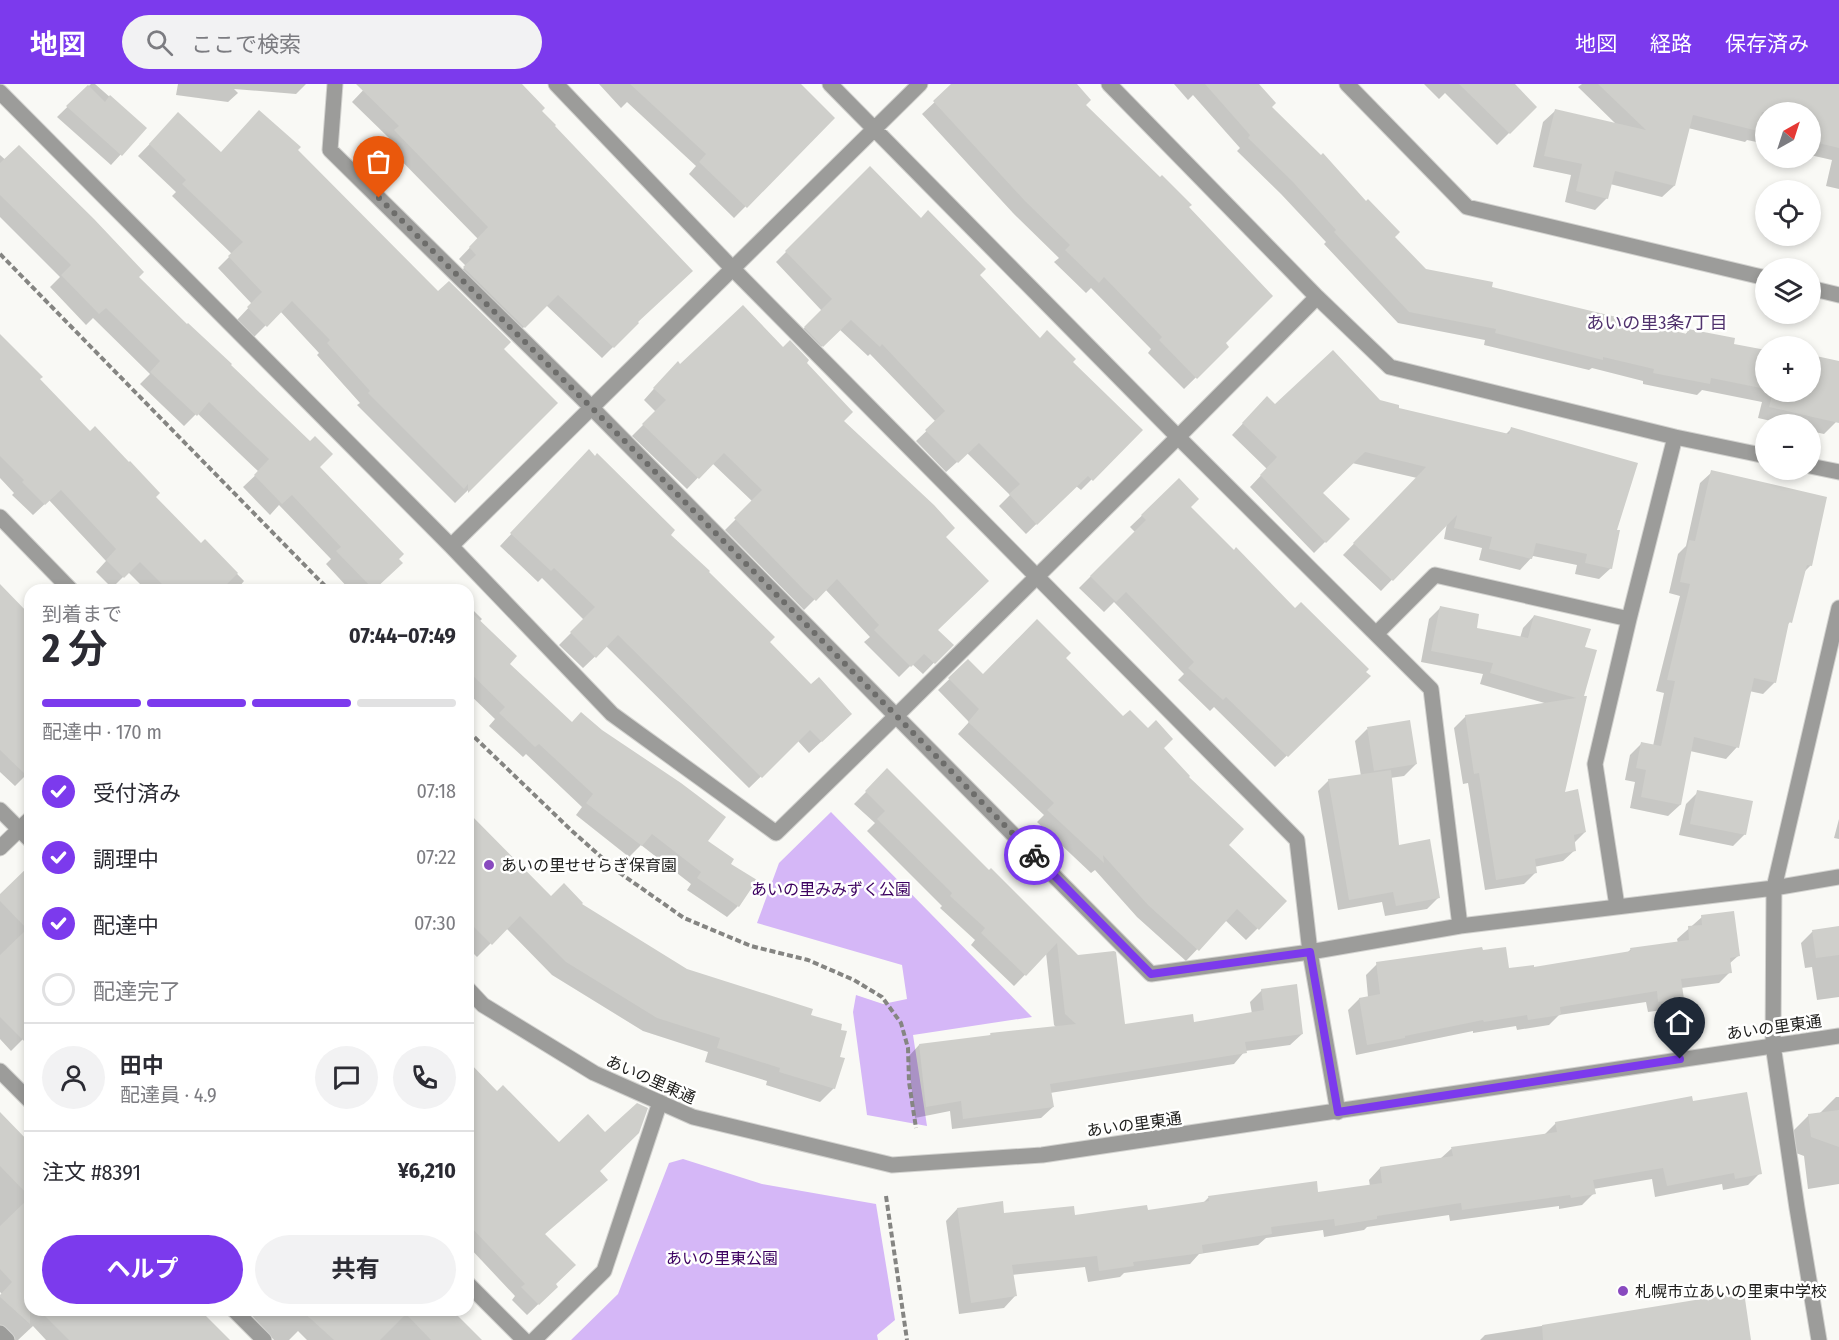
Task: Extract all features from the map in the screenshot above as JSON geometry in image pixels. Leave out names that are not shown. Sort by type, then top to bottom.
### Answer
[{"type":"street","points":[[335,84],[330,150],[591,407],[1151,974],[1310,952],[1460,926],[1774,888],[1839,877]]},
{"type":"street","points":[[556,84],[732,268],[1297,840],[1310,952],[1338,1112]]},
{"type":"street","points":[[830,84],[1178,437],[1431,689],[1460,926]]},
{"type":"street","points":[[451,546],[920,84]]},
{"type":"street","points":[[1109,84],[1317,297],[1390,367],[1675,437],[1755,454]]},
{"type":"street","points":[[1347,84],[1467,207],[1755,275]]},
{"type":"street","points":[[0,92],[451,546],[612,714],[776,833],[1037,577],[1317,297]]},
{"type":"street","points":[[1821,291],[1839,295]]},
{"type":"street","points":[[1617,906],[1595,764],[1675,437]]},
{"type":"street","points":[[1821,468],[1839,472]]},
{"type":"street","points":[[0,518],[65,584]]},
{"type":"street","points":[[1376,634],[1435,574],[1629,619]]},
{"type":"street","points":[[1819,1340],[1773,1046],[1774,888],[1839,608]]},
{"type":"street","points":[[0,810],[24,828]]},
{"type":"street","points":[[0,848],[24,830]]},
{"type":"street","name":"あいの里東通","points":[[474,995],[483,1005],[594,1073],[693,1117],[892,1165],[1042,1155],[1839,1036]]},
{"type":"street","points":[[0,1071],[24,1095]]},
{"type":"street","points":[[534,1340],[604,1271],[660,1102]]},
{"type":"street","points":[[474,1290],[524,1340]]},
{"type":"street","points":[[240,1316],[264,1340]]},
{"type":"street","points":[[0,1333],[7,1340]]},
{"type":"path","points":[[0,255],[323,584]]},
{"type":"path","points":[[474,737],[617,871],[684,918],[751,946],[808,960],[854,980],[882,997],[901,1023],[908,1048],[909,1082],[916,1128]]},
{"type":"path","points":[[886,1196],[908,1340]]},
{"type":"green space","name":"あいの里みみずく公園","points":[[831,812],[1032,1017],[913,1035],[927,1126],[867,1115],[853,1012],[856,995],[883,1004],[907,999],[902,965],[757,923],[779,863]]},
{"type":"green space","name":"あいの里東公園","points":[[683,1159],[762,1184],[876,1204],[895,1320],[877,1335],[878,1340],[571,1340],[618,1294],[669,1163]]},
{"type":"building","points":[[356,84],[522,84],[545,108],[542,111],[555,126],[693,271],[638,322],[614,348],[558,295],[525,328],[463,267],[476,255],[469,247],[488,227],[394,130],[399,126]]},
{"type":"building","points":[[630,84],[801,84],[835,118],[747,208],[699,162],[706,154]]},
{"type":"building","points":[[951,84],[1077,84],[1091,100],[1086,105],[1192,205],[1189,207],[1273,296],[1226,343],[1229,347],[1197,379],[1159,340],[1162,337],[1104,277],[1099,283],[1065,250],[1070,245],[1025,201],[933,101]]},
{"type":"building","points":[[1205,84],[1259,84],[1276,103],[1272,107],[1321,155],[1323,153],[1366,201],[1368,199],[1400,232],[1395,237],[1426,269],[1493,282],[1492,287],[1687,334],[1688,329],[1735,338],[1734,344],[1755,348],[1755,387],[1711,378],[1710,384],[1653,373],[1654,369],[1603,357],[1603,360],[1495,333],[1496,329],[1409,312],[1334,232],[1336,230],[1293,182],[1248,138],[1250,135]]},
{"type":"building","points":[[1459,84],[1515,84],[1537,107],[1510,134]]},
{"type":"building","points":[[1598,84],[1839,84],[1839,148],[1821,144],[1821,102],[1755,102],[1755,130],[1693,115],[1675,186],[1615,171],[1608,199],[1576,191],[1582,164],[1544,156],[1555,109],[1646,130]]},
{"type":"building","points":[[88,85],[105,102],[110,95],[147,128],[122,156],[66,106]]},
{"type":"building","points":[[259,110],[301,147],[298,150],[438,291],[449,281],[511,342],[504,349],[558,403],[468,493],[468,484],[464,489],[368,393],[370,391],[327,343],[330,340],[292,301],[267,327],[247,307],[262,292],[228,256],[243,242],[182,184],[186,180],[149,144],[178,112],[221,152]]},
{"type":"building","points":[[19,145],[144,272],[139,277],[310,441],[315,436],[333,454],[320,467],[404,554],[399,559],[403,563],[380,584],[368,584],[336,551],[341,547],[292,495],[282,504],[254,475],[269,459],[209,402],[197,416],[150,372],[160,361],[106,308],[99,314],[61,275],[71,265],[0,195],[0,163]]},
{"type":"building","points":[[870,166],[921,218],[928,210],[986,269],[980,275],[1040,338],[1047,330],[1076,359],[1073,362],[1143,430],[1093,481],[1088,476],[1037,525],[1009,494],[1020,484],[979,443],[958,463],[925,430],[945,411],[882,344],[880,347],[851,320],[823,347],[804,327],[832,299],[785,251]]},
{"type":"building","points":[[743,305],[783,347],[790,340],[809,360],[807,363],[853,412],[844,421],[934,505],[955,528],[946,537],[989,581],[938,630],[954,645],[935,664],[924,654],[911,667],[874,630],[879,625],[837,579],[816,601],[804,590],[734,518],[762,490],[724,453],[699,479],[642,424],[666,400],[653,388],[678,361],[680,364]]},
{"type":"building","points":[[0,334],[43,377],[40,379],[90,431],[95,426],[130,461],[160,493],[156,497],[201,543],[205,539],[238,573],[227,584],[162,584],[140,562],[124,578],[106,560],[116,549],[61,490],[45,505],[0,456]]},
{"type":"building","points":[[1333,350],[1380,400],[1399,405],[1399,408],[1509,434],[1511,427],[1638,463],[1617,530],[1620,530],[1612,569],[1585,563],[1587,554],[1536,543],[1532,559],[1489,549],[1492,537],[1454,528],[1457,515],[1393,581],[1353,543],[1426,467],[1365,452],[1323,493],[1350,519],[1326,543],[1260,475],[1277,457],[1242,423],[1267,396],[1275,404]]},
{"type":"building","points":[[1821,357],[1839,361],[1839,423],[1821,419],[1821,414],[1800,414],[1769,407],[1770,402],[1821,402]]},
{"type":"building","points":[[589,449],[595,456],[597,453],[675,530],[671,535],[775,637],[770,642],[811,684],[819,677],[852,714],[822,742],[810,730],[762,778],[618,635],[596,658],[570,632],[595,607],[554,568],[551,571],[510,533]]},
{"type":"building","points":[[1711,470],[1827,497],[1812,566],[1807,565],[1792,623],[1789,622],[1776,683],[1754,678],[1739,748],[1694,737],[1681,805],[1641,797],[1646,770],[1636,768],[1641,742],[1661,746],[1675,681],[1667,680],[1690,584],[1680,582],[1689,540],[1695,541]]},
{"type":"building","points":[[1179,478],[1199,499],[1191,507],[1234,550],[1236,547],[1295,608],[1301,602],[1369,669],[1366,672],[1371,676],[1288,757],[1226,697],[1223,700],[1188,668],[1194,662],[1126,592],[1116,602],[1090,576],[1146,520],[1141,515]]},
{"type":"building","points":[[0,584],[24,609],[24,773],[0,750]]},
{"type":"building","points":[[1440,606],[1479,614],[1477,628],[1528,638],[1534,615],[1591,629],[1585,647],[1597,650],[1584,696],[1587,696],[1565,792],[1578,789],[1586,832],[1574,835],[1576,851],[1535,859],[1537,873],[1496,880],[1479,773],[1474,774],[1465,715],[1576,698],[1490,673],[1493,663],[1431,651]]},
{"type":"building","points":[[474,615],[517,656],[510,664],[572,722],[581,712],[602,730],[681,783],[726,817],[708,841],[734,859],[731,864],[757,880],[739,907],[697,878],[701,872],[652,834],[642,846],[586,803],[593,794],[539,744],[535,747],[499,713],[505,707],[474,677]]},
{"type":"building","points":[[1037,619],[1071,653],[1066,658],[1123,716],[1130,710],[1148,728],[1156,720],[1173,739],[1164,748],[1189,777],[1244,829],[1229,845],[1287,901],[1259,930],[1237,909],[1199,951],[1148,905],[1103,855],[1104,863],[1047,810],[1054,803],[968,722],[979,709],[948,678],[968,659],[983,674]]},
{"type":"building","points":[[1410,720],[1417,764],[1374,771],[1367,727]]},
{"type":"building","points":[[887,768],[1078,955],[1116,952],[1125,1024],[1193,1014],[1194,1022],[1264,1010],[1261,989],[1297,984],[1303,1034],[1245,1042],[1247,1053],[1050,1084],[1054,1107],[963,1119],[961,1101],[926,1107],[919,1044],[991,1035],[990,1033],[1076,1024],[1065,1014],[1057,943],[1026,976],[981,933],[985,928],[950,896],[952,893],[877,819],[885,811],[865,791]]},
{"type":"building","points":[[1391,770],[1399,845],[1430,839],[1440,898],[1396,906],[1393,892],[1349,900],[1328,779]]},
{"type":"building","points":[[1697,790],[1753,801],[1746,835],[1690,824]]},
{"type":"building","points":[[474,818],[551,896],[564,883],[582,904],[687,969],[813,1009],[811,1015],[842,1024],[841,1030],[847,1031],[840,1057],[845,1058],[835,1089],[779,1072],[780,1068],[717,1048],[720,1038],[657,1018],[566,962],[520,916],[492,945],[474,927]]},
{"type":"building","points":[[24,871],[24,926],[0,901],[0,894]]},
{"type":"building","points":[[1734,911],[1740,956],[1730,958],[1732,973],[1681,979],[1684,999],[1658,1002],[1657,991],[1560,1007],[1561,1015],[1528,1020],[1527,1015],[1484,1022],[1483,1020],[1367,1045],[1359,998],[1380,994],[1376,962],[1482,947],[1483,950],[1506,947],[1509,968],[1534,965],[1534,967],[1631,951],[1630,948],[1689,940],[1688,926],[1702,925],[1701,915]]},
{"type":"building","points":[[1839,926],[1839,955],[1816,958],[1812,930]]},
{"type":"building","points":[[24,932],[24,1041],[0,1017],[0,955]]},
{"type":"building","points":[[474,1067],[497,1091],[503,1085],[559,1142],[588,1114],[605,1132],[637,1103],[648,1108],[639,1133],[600,1171],[608,1180],[545,1234],[576,1265],[539,1305],[521,1287],[525,1284],[474,1230]]},
{"type":"building","points":[[1747,1092],[1762,1174],[1735,1179],[1734,1173],[1667,1186],[1663,1168],[1593,1180],[1596,1194],[1571,1198],[1570,1195],[1462,1210],[1461,1203],[1377,1216],[1377,1219],[1335,1226],[1334,1219],[1271,1227],[1272,1234],[1202,1245],[1203,1253],[1133,1262],[1134,1266],[1099,1271],[1097,1256],[1012,1265],[1017,1296],[971,1303],[957,1208],[1003,1201],[1004,1213],[1074,1206],[1075,1215],[1147,1205],[1148,1210],[1209,1201],[1208,1196],[1317,1181],[1318,1192],[1382,1183],[1380,1167],[1453,1156],[1451,1147],[1557,1132],[1555,1122],[1692,1096],[1693,1101]]},
{"type":"building","points":[[1839,1110],[1839,1147],[1811,1137],[1808,1114]]},
{"type":"building","points":[[0,1112],[24,1137],[24,1191],[0,1166]]},
{"type":"building","points":[[24,1203],[24,1316],[30,1316],[30,1324],[0,1297],[12,1282],[0,1269],[0,1226]]},
{"type":"building","points":[[1744,1292],[1751,1340],[1543,1340],[1542,1325]]},
{"type":"building","points":[[45,1316],[206,1316],[230,1340],[69,1340]]},
{"type":"building","points":[[308,1316],[404,1316],[380,1340],[334,1340]]},
{"type":"building","points":[[408,1316],[458,1316],[482,1340],[431,1340]]},
{"type":"way so far","points":[[379,198],[591,407],[1034,855]]},
{"type":"place","name":"あいの里せせらぎ保育園","points":[[489,865]]},
{"type":"place","name":"札幌市立あいの里東中学校","points":[[1623,1291]]},
{"type":"district","name":"あいの里3条7丁目","points":[[1657,323]]},
{"type":"route","points":[[1034,855],[1151,974],[1310,952],[1338,1112],[1680,1059]]}]
